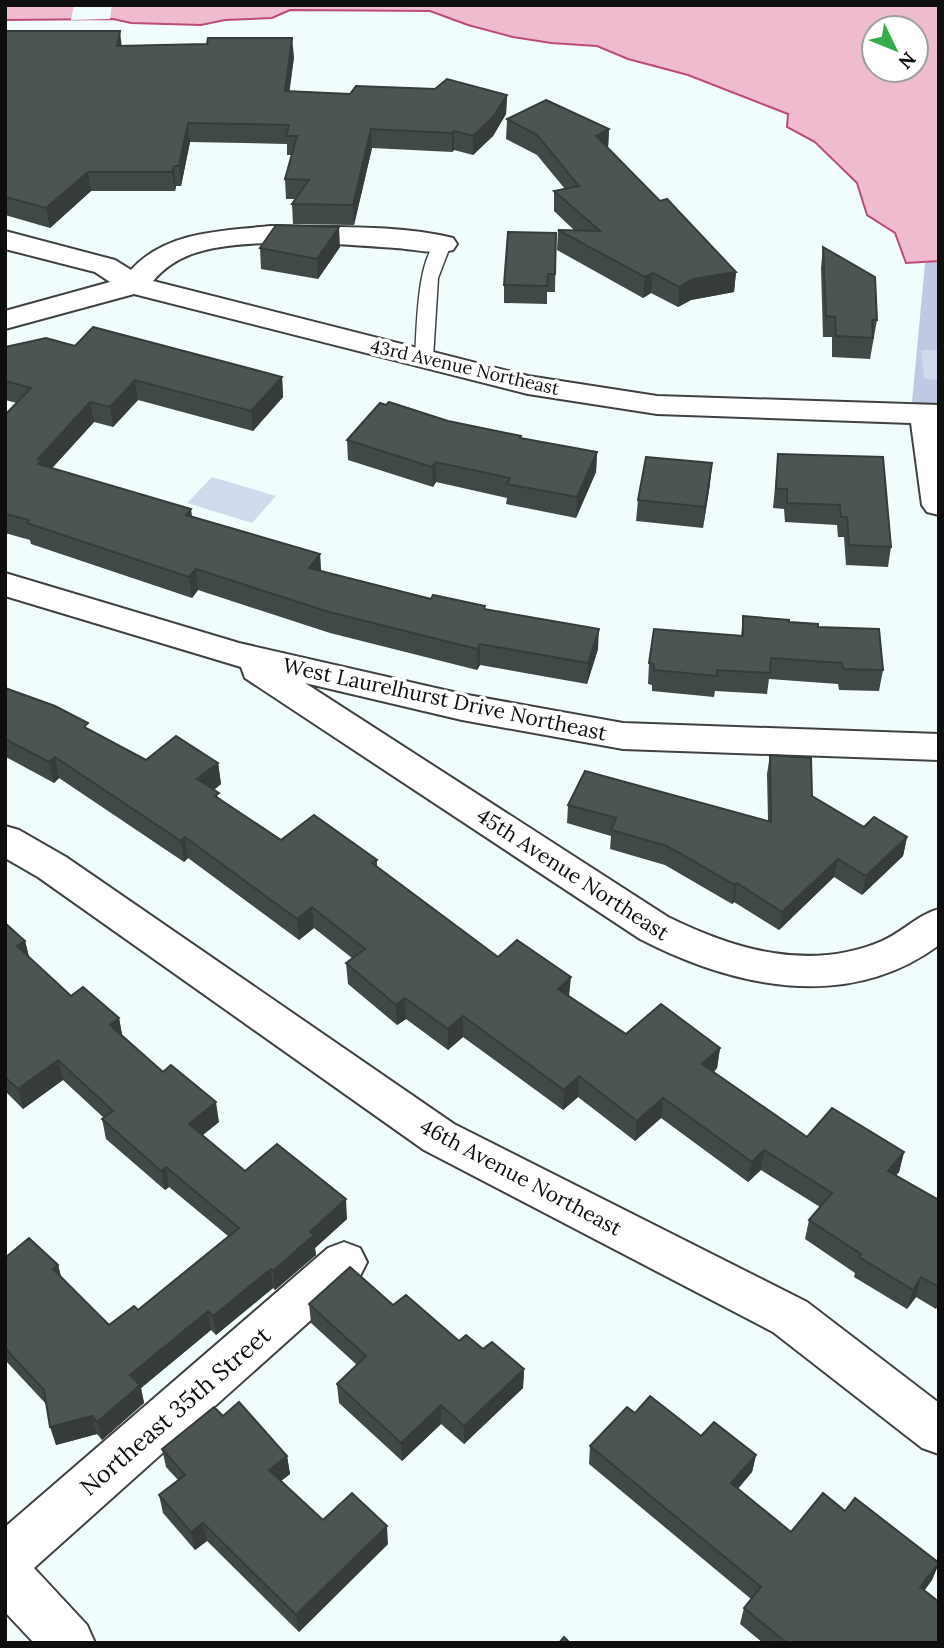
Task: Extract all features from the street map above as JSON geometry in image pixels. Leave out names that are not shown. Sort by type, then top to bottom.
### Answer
[{"type":"street","points":[[5,320],[134,285],[155,261],[181,248],[206,241],[271,235],[396,239],[443,244]]},
{"type":"street","name":"43rd Avenue Northeast","points":[[5,240],[105,266],[134,285],[528,384],[657,405],[932,414]]},
{"type":"street","points":[[932,414],[939,505]]},
{"type":"street","name":"West Laurelhurst Drive Northeast","points":[[5,584],[235,654],[462,707],[622,736],[939,747]]},
{"type":"street","name":"45th Avenue Northeast","points":[[235,654],[654,928],[693,950],[767,971],[796,973],[836,970],[899,951],[939,925]]},
{"type":"street","name":"46th Avenue Northeast","points":[[5,840],[52,867],[439,1137],[790,1317],[939,1432]]},
{"type":"street","name":"Northeast 35th Street","points":[[5,1560],[344,1262]]},
{"type":"street","points":[[5,1574],[69,1643]]},
{"type":"lane","points":[[424,358],[429,278],[443,244]]},
{"type":"shaded area","points":[[5,5],[939,5],[939,261],[906,263],[895,233],[867,215],[857,183],[815,142],[787,127],[788,114],[688,75],[628,59],[597,46],[513,37],[430,11],[290,10],[272,18],[225,20],[201,25],[131,23],[113,19],[5,20]]},
{"type":"shaded area","points":[[939,261],[939,414],[911,413],[925,263]]},
{"type":"shaded area","points":[[921,350],[939,350],[939,380],[924,379]]},
{"type":"shaded area","points":[[212,477],[276,496],[252,523],[187,503]]},
{"type":"pier","points":[[74,5],[112,5],[110,19],[71,20]]},
{"type":"building","points":[[5,31],[120,31],[117,46],[207,44],[208,38],[292,38],[285,91],[350,94],[356,86],[435,89],[447,79],[507,95],[493,117],[473,136],[454,131],[371,129],[353,205],[292,204],[309,180],[285,179],[297,136],[286,136],[289,125],[188,123],[179,166],[174,166],[172,172],[88,172],[46,208],[5,197]]},
{"type":"building","points":[[546,100],[609,129],[596,136],[660,201],[667,199],[736,272],[693,279],[679,287],[653,273],[645,277],[558,230],[600,231],[554,191],[579,186],[537,135],[507,119]]},
{"type":"building","points":[[276,225],[339,227],[317,259],[260,248]]},
{"type":"building","points":[[508,232],[556,233],[555,274],[548,274],[547,286],[504,285]]},
{"type":"building","points":[[823,247],[875,277],[877,320],[872,320],[873,338],[836,336],[835,317],[826,316]]},
{"type":"building","points":[[93,327],[282,377],[251,411],[135,380],[110,407],[90,402],[38,459],[42,459],[38,464],[191,509],[186,515],[320,554],[309,568],[431,599],[433,595],[485,606],[484,609],[599,629],[588,663],[480,644],[477,649],[329,612],[196,569],[189,577],[5,514],[5,415],[31,388],[5,381],[5,347],[46,338],[75,346]]},
{"type":"building","points":[[389,402],[448,421],[597,452],[577,497],[507,484],[510,478],[436,462],[432,467],[347,440],[380,403],[386,405]]},
{"type":"building","points":[[778,454],[883,457],[891,547],[849,545],[847,517],[841,517],[840,505],[787,503],[787,489],[776,489]]},
{"type":"building","points":[[646,457],[712,463],[705,507],[638,500]]},
{"type":"building","points":[[743,616],[818,624],[818,627],[879,629],[883,670],[843,669],[842,663],[771,658],[770,673],[717,670],[717,676],[654,670],[654,664],[649,663],[654,629],[743,636]]},
{"type":"building","points":[[5,688],[55,706],[88,723],[84,727],[146,760],[176,736],[218,763],[197,779],[219,793],[215,796],[281,840],[314,815],[377,860],[372,863],[498,957],[517,940],[571,977],[558,989],[626,1034],[661,1004],[720,1048],[702,1064],[807,1137],[832,1108],[904,1152],[888,1171],[939,1200],[939,1287],[921,1277],[913,1290],[859,1257],[861,1254],[809,1220],[832,1193],[764,1150],[752,1162],[663,1098],[637,1121],[579,1076],[564,1090],[463,1016],[448,1029],[405,998],[396,1005],[346,963],[365,949],[312,907],[297,919],[185,837],[181,841],[55,757],[49,762],[5,739]]},
{"type":"building","points":[[770,755],[811,758],[812,796],[864,827],[874,817],[907,837],[866,876],[838,859],[782,912],[737,883],[735,885],[667,846],[611,830],[616,818],[568,805],[585,771],[771,822]]},
{"type":"building","points":[[5,923],[25,941],[17,946],[71,996],[83,987],[119,1018],[110,1025],[163,1072],[171,1065],[216,1102],[189,1124],[245,1171],[277,1144],[346,1199],[310,1232],[314,1235],[273,1271],[271,1269],[213,1316],[208,1311],[130,1375],[140,1385],[97,1422],[92,1416],[50,1427],[44,1390],[5,1348],[5,1258],[29,1238],[58,1265],[53,1269],[109,1325],[134,1306],[138,1310],[239,1228],[166,1167],[161,1171],[102,1119],[113,1111],[58,1060],[18,1089],[5,1077]]},
{"type":"building","points":[[350,1267],[393,1305],[406,1295],[459,1341],[466,1335],[483,1349],[492,1342],[524,1369],[464,1426],[441,1405],[401,1443],[337,1384],[366,1356],[309,1304]]},
{"type":"building","points":[[650,1396],[701,1436],[714,1422],[756,1455],[731,1483],[791,1532],[823,1493],[845,1511],[855,1498],[939,1563],[920,1587],[939,1602],[939,1643],[787,1643],[744,1608],[761,1587],[590,1446],[627,1407],[635,1413]]},
{"type":"building","points":[[239,1402],[287,1456],[269,1470],[323,1520],[352,1493],[387,1526],[296,1615],[203,1523],[191,1532],[159,1495],[185,1475],[162,1449],[214,1407],[223,1416]]},
{"type":"building","points":[[564,1637],[570,1643],[559,1643]]}]
